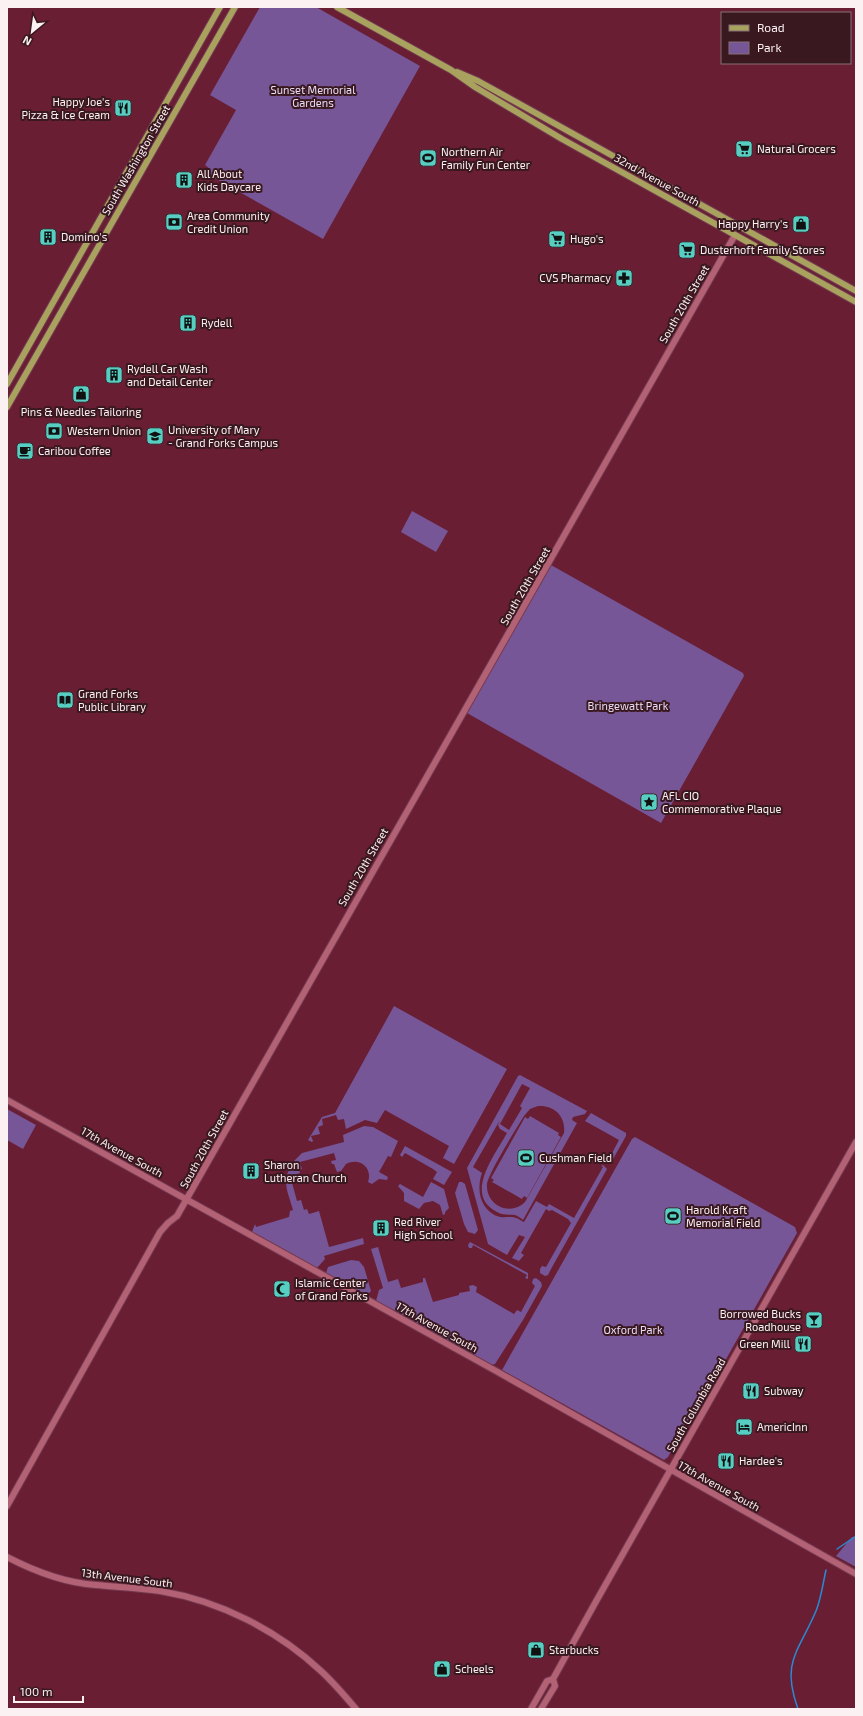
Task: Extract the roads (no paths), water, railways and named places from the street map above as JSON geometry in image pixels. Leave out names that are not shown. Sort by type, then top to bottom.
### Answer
[{"type":"main road","name":"South Washington Street","points":[[7,384],[177,86],[220,7]]},
{"type":"main road","name":"South Washington Street","points":[[7,407],[235,7]]},
{"type":"main road","name":"32nd Avenue South","points":[[337,7],[451,70],[475,87],[562,139],[856,302]]},
{"type":"main road","name":"32nd Avenue South","points":[[451,70],[478,81],[856,291]]},
{"type":"main road","points":[[177,86],[186,92]]},
{"type":"main road","points":[[562,139],[567,130]]},
{"type":"main road","points":[[735,235],[739,227]]},
{"type":"street","name":"South 20th Street","points":[[7,1506],[160,1232],[168,1222],[177,1216],[187,1199],[735,235]]},
{"type":"street","name":"17th Avenue South","points":[[7,1100],[496,1371],[856,1574]]},
{"type":"street","name":"South Columbia Road","points":[[541,1709],[553,1689],[553,1679],[856,1142]]},
{"type":"street","name":"13th Avenue South","points":[[7,1557],[40,1572],[71,1581],[95,1585],[144,1589],[174,1594],[203,1601],[229,1611],[266,1630],[286,1643],[321,1670],[356,1709]]},
{"type":"street","name":"South Columbia Road","points":[[531,1709],[547,1681],[553,1679]]},
{"type":"street","points":[[541,1709],[545,1693],[545,1685]]},
{"type":"waterway","points":[[837,1549],[856,1536]]},
{"type":"waterway","points":[[798,1709],[793,1693],[791,1668],[798,1648],[818,1606],[826,1570]]},
{"type":"place","name":"Happy Joe's Pizza & Ice Cream","points":[[123,108]]},
{"type":"place","name":"Natural Grocers","points":[[744,149]]},
{"type":"place","name":"Northern Air Family Fun Center","points":[[428,158]]},
{"type":"place","name":"All About Kids Daycare","points":[[184,180]]},
{"type":"place","name":"Area Community Credit Union","points":[[174,222]]},
{"type":"place","name":"Happy Harry's","points":[[801,224]]},
{"type":"place","name":"Domino's","points":[[48,237]]},
{"type":"place","name":"Hugo's","points":[[557,239]]},
{"type":"place","name":"Dusterhoft Family Stores","points":[[687,250]]},
{"type":"place","name":"CVS Pharmacy","points":[[624,278]]},
{"type":"place","name":"Rydell","points":[[188,323]]},
{"type":"place","name":"Rydell Car Wash and Detail Center","points":[[114,375]]},
{"type":"place","name":"Pins & Needles Tailoring","points":[[81,394]]},
{"type":"place","name":"Western Union","points":[[54,431]]},
{"type":"place","name":"University of Mary - Grand Forks Campus","points":[[155,436]]},
{"type":"place","name":"Caribou Coffee","points":[[25,451]]},
{"type":"place","name":"Grand Forks Public Library","points":[[65,700]]},
{"type":"place","name":"AFL CIO Commemorative Plaque","points":[[649,802]]},
{"type":"place","name":"Cushman Field","points":[[526,1158]]},
{"type":"place","name":"Sharon Lutheran Church","points":[[251,1171]]},
{"type":"place","name":"Harold Kraft Memorial Field","points":[[673,1216]]},
{"type":"place","name":"Red River High School","points":[[381,1228]]},
{"type":"place","name":"Islamic Center of Grand Forks","points":[[282,1289]]},
{"type":"place","name":"Borrowed Bucks Roadhouse","points":[[814,1320]]},
{"type":"place","name":"Green Mill","points":[[803,1344]]},
{"type":"place","name":"Subway","points":[[751,1391]]},
{"type":"place","name":"AmericInn","points":[[744,1427]]},
{"type":"place","name":"Hardee's","points":[[726,1461]]},
{"type":"place","name":"Starbucks","points":[[536,1650]]},
{"type":"place","name":"Scheels","points":[[442,1669]]},
{"type":"park label","name":"Sunset Memorial Gardens","points":[[313,96]]},
{"type":"park label","name":"Bringewatt Park","points":[[628,706]]},
{"type":"park label","name":"Oxford Park","points":[[633,1330]]}]
